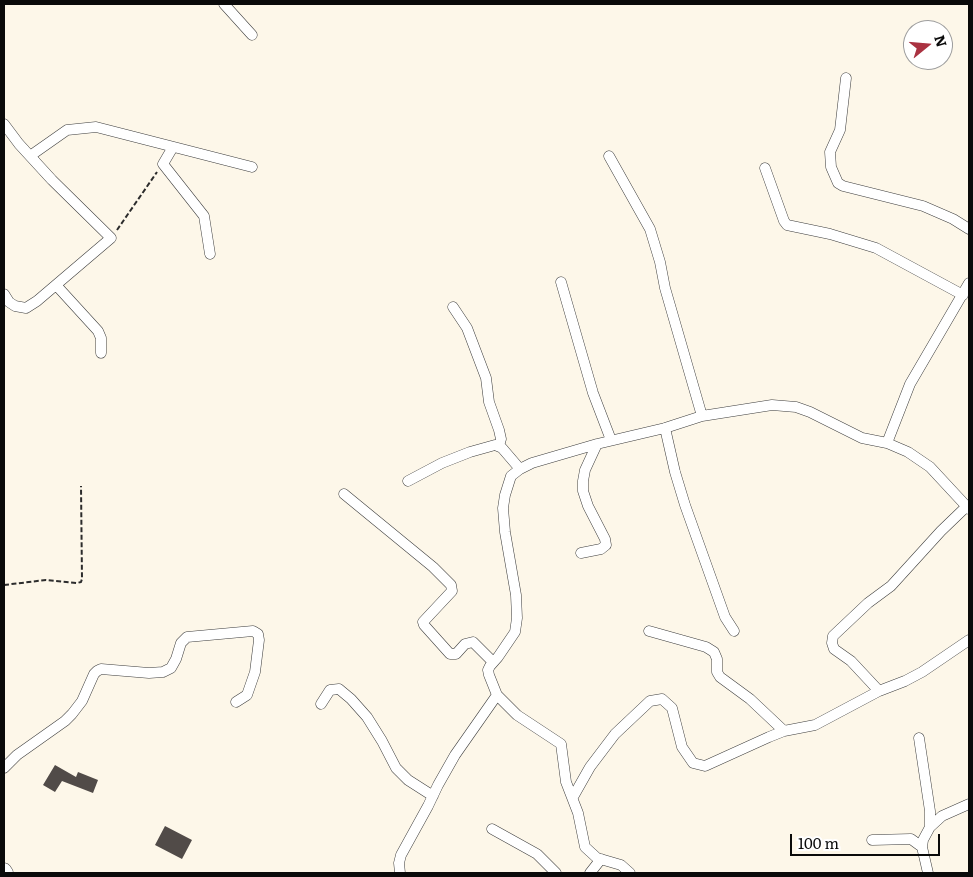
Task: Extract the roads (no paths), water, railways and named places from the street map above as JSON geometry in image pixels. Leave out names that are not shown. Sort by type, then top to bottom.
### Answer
[{"type":"street","points":[[229,5],[252,35]]},
{"type":"street","points":[[846,78],[840,130],[830,152],[831,167],[838,183],[843,186],[923,206],[953,219],[969,229]]},
{"type":"street","points":[[4,124],[52,180],[111,238],[37,301],[26,308],[15,306],[4,294]]},
{"type":"street","points":[[30,156],[67,130],[96,127],[252,167]]},
{"type":"street","points":[[174,147],[163,164],[204,216],[210,254]]},
{"type":"street","points":[[610,156],[650,229],[702,416]]},
{"type":"street","points":[[765,168],[784,221],[788,225],[876,248],[963,294]]},
{"type":"street","points":[[561,282],[593,393],[611,440]]},
{"type":"street","points":[[887,443],[910,384],[969,283]]},
{"type":"street","points":[[56,285],[98,331],[101,338],[101,353]]},
{"type":"street","points":[[453,307],[467,328],[486,378],[488,402],[501,439],[499,446]]},
{"type":"street","points":[[630,873],[621,865],[592,854],[585,847],[573,797],[566,782],[560,744],[517,715],[497,695],[489,675],[490,666],[515,632],[517,618],[516,595],[505,532],[504,508],[507,483],[511,476],[520,469],[532,463],[597,444],[665,428],[702,416],[772,405],[796,407],[862,438],[887,443],[908,452],[930,467],[968,508],[941,531],[902,576],[881,595],[868,603],[833,636],[832,643],[834,649],[851,661],[879,691]]},
{"type":"street","points":[[665,428],[685,505],[725,616],[734,631]]},
{"type":"street","points":[[581,553],[602,549],[606,542],[588,506],[582,481],[597,444]]},
{"type":"street","points":[[408,482],[442,463],[463,454],[491,446],[499,446],[520,469]]},
{"type":"street","points":[[344,494],[433,567],[451,585],[452,591],[423,622],[424,625],[450,654],[456,654],[465,644],[473,642],[493,662]]},
{"type":"street","points":[[4,768],[17,755],[72,714],[82,701],[97,671],[101,669],[149,673],[163,672],[171,668],[176,660],[181,642],[187,637],[253,631],[258,634],[255,672],[247,695],[236,702]]},
{"type":"street","points":[[648,631],[706,647],[714,652],[717,659],[717,672],[720,677],[750,698],[784,732]]},
{"type":"street","points":[[573,797],[590,767],[615,734],[650,701],[662,699],[672,708],[682,747],[693,763],[705,766],[745,747],[784,732],[815,725],[879,691],[922,672],[969,640]]},
{"type":"street","points":[[321,704],[330,690],[339,689],[367,717],[396,768],[408,780],[433,796]]},
{"type":"street","points":[[400,873],[399,863],[401,855],[455,755],[497,695]]},
{"type":"street","points":[[919,738],[930,811],[930,827]]},
{"type":"street","points":[[928,873],[922,847],[923,840],[930,827],[942,816],[969,804]]},
{"type":"street","points":[[492,830],[537,854],[556,873]]},
{"type":"street","points":[[872,840],[911,839],[922,847]]},
{"type":"street","points":[[590,873],[601,859]]}]
